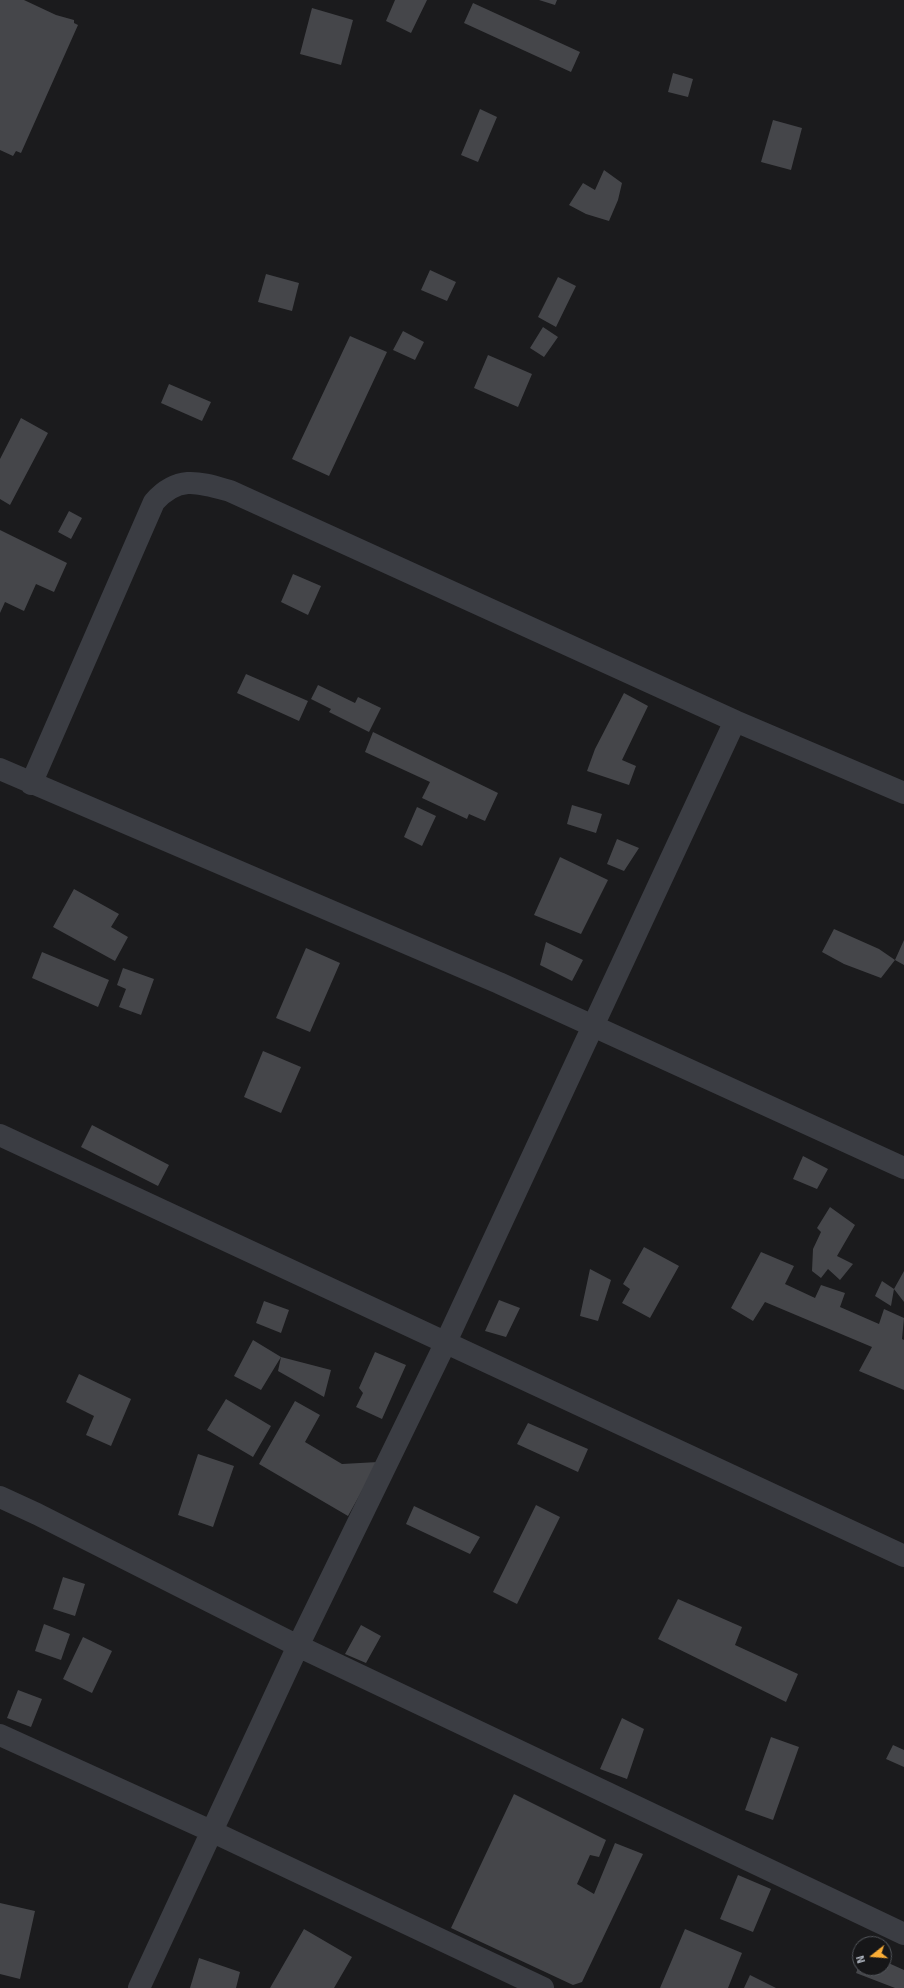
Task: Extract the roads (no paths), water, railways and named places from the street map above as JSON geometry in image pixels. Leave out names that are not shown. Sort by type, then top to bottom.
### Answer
[{"type":"street","points":[[31,784],[154,502],[169,488],[193,482],[230,491],[735,721],[904,793]]},
{"type":"street","points":[[139,1988],[298,1646],[445,1344],[735,721]]},
{"type":"street","points":[[0,769],[31,784],[499,983],[904,1168]]},
{"type":"street","points":[[0,1135],[445,1344],[904,1556]]},
{"type":"street","points":[[0,1497],[37,1514],[298,1646],[904,1934]]},
{"type":"street","points":[[0,1735],[211,1831],[543,1988]]}]
